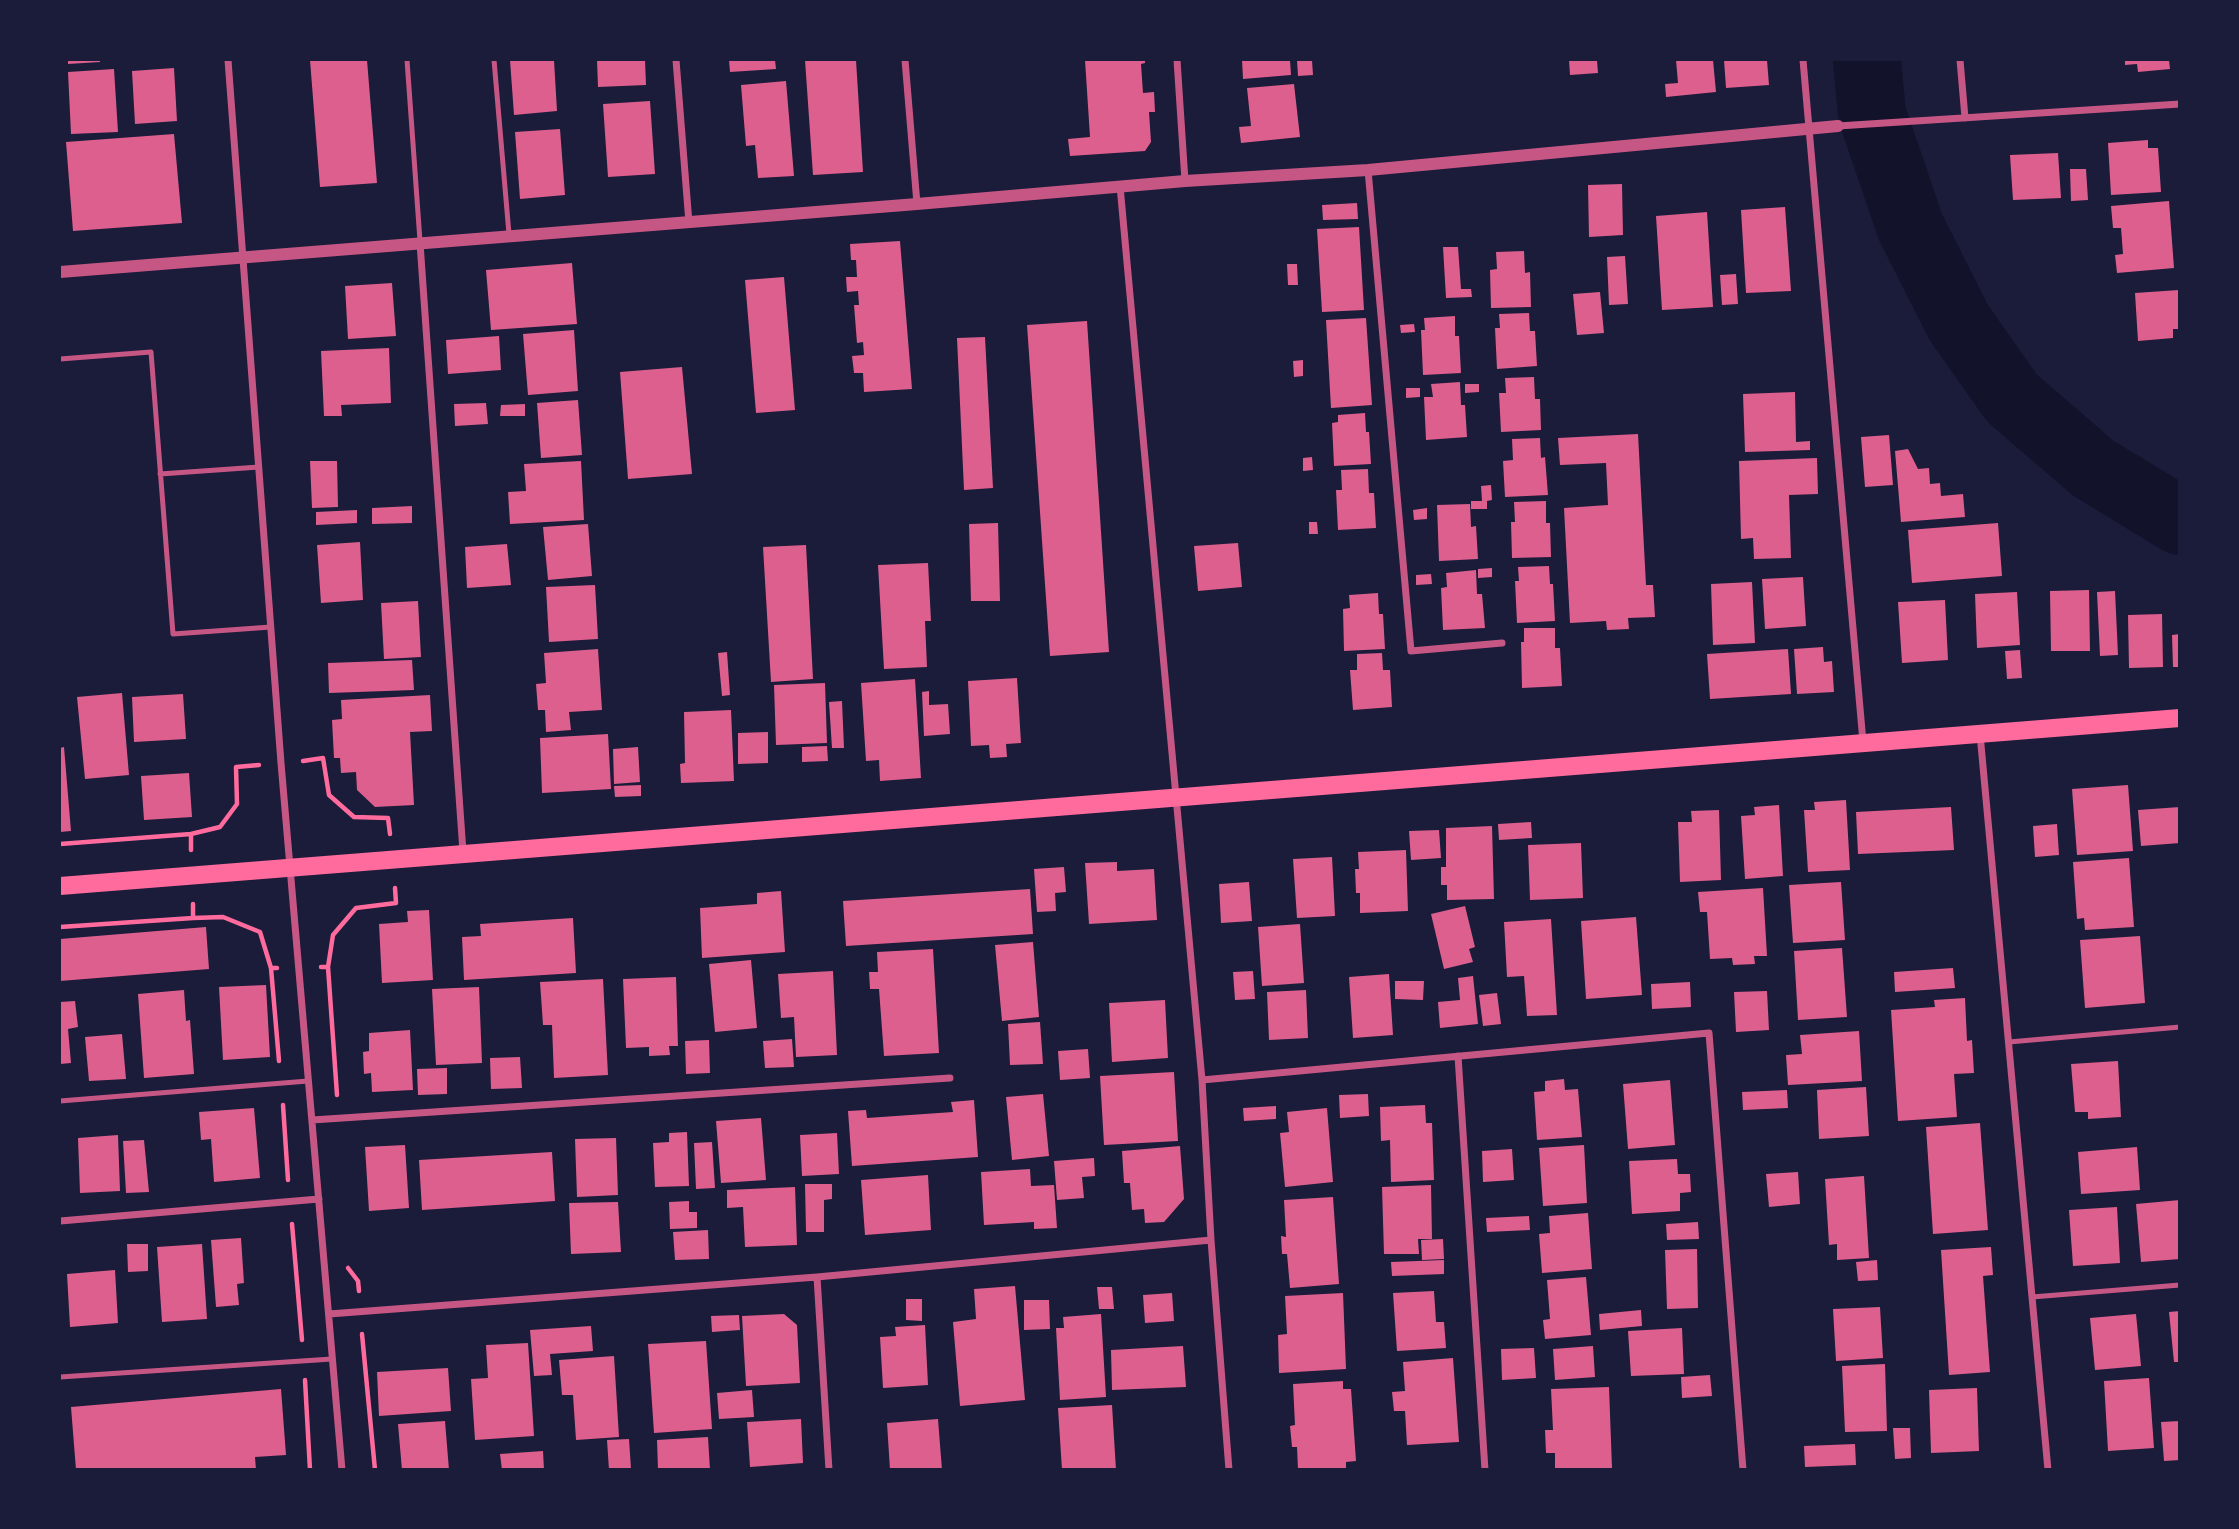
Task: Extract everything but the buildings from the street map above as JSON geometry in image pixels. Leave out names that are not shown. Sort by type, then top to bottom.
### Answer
[{"type":"main road","points":[[60,886],[2179,718]]},
{"type":"street","points":[[228,60],[290,867],[342,1469]]},
{"type":"street","points":[[676,60],[689,223]]},
{"type":"street","points":[[905,60],[917,204]]},
{"type":"street","points":[[1177,60],[1185,180]]},
{"type":"street","points":[[1803,60],[1863,742]]},
{"type":"street","points":[[1960,60],[1965,118]]},
{"type":"street","points":[[60,272],[689,223],[1185,180],[1368,170],[1838,126],[2179,104]]},
{"type":"street","points":[[1368,170],[1411,651],[1502,643]]},
{"type":"street","points":[[1120,186],[1202,1080],[1211,1240],[1229,1469]]},
{"type":"street","points":[[420,242],[463,855]]},
{"type":"street","points":[[1980,733],[2048,1469]]},
{"type":"street","points":[[1202,1080],[1709,1033],[1743,1469]]},
{"type":"street","points":[[1458,1056],[1485,1469]]},
{"type":"street","points":[[312,1121],[950,1078]]},
{"type":"street","points":[[60,1221],[319,1199]]},
{"type":"street","points":[[329,1314],[817,1276],[1211,1240]]},
{"type":"street","points":[[817,1276],[829,1469]]},
{"type":"lane","points":[[407,60],[420,242]]},
{"type":"lane","points":[[494,60],[509,236]]},
{"type":"lane","points":[[60,359],[151,352],[173,634],[271,627]]},
{"type":"lane","points":[[160,474],[259,467]]},
{"type":"lane","points":[[2008,1042],[2179,1027]]},
{"type":"lane","points":[[60,1101],[308,1080]]},
{"type":"lane","points":[[2032,1297],[2179,1285]]},
{"type":"lane","points":[[60,1377],[332,1359]]},
{"type":"path","points":[[60,844],[191,834]]},
{"type":"path","points":[[60,927],[193,918]]},
{"type":"path","points":[[328,967],[338,1119]]},
{"type":"path","points":[[347,1255],[348,1269],[358,1281],[375,1469]]},
{"type":"waterway","points":[[1867,60],[1872,114],[1910,226],[1959,323],[2012,398],[2093,468],[2180,521]]}]
